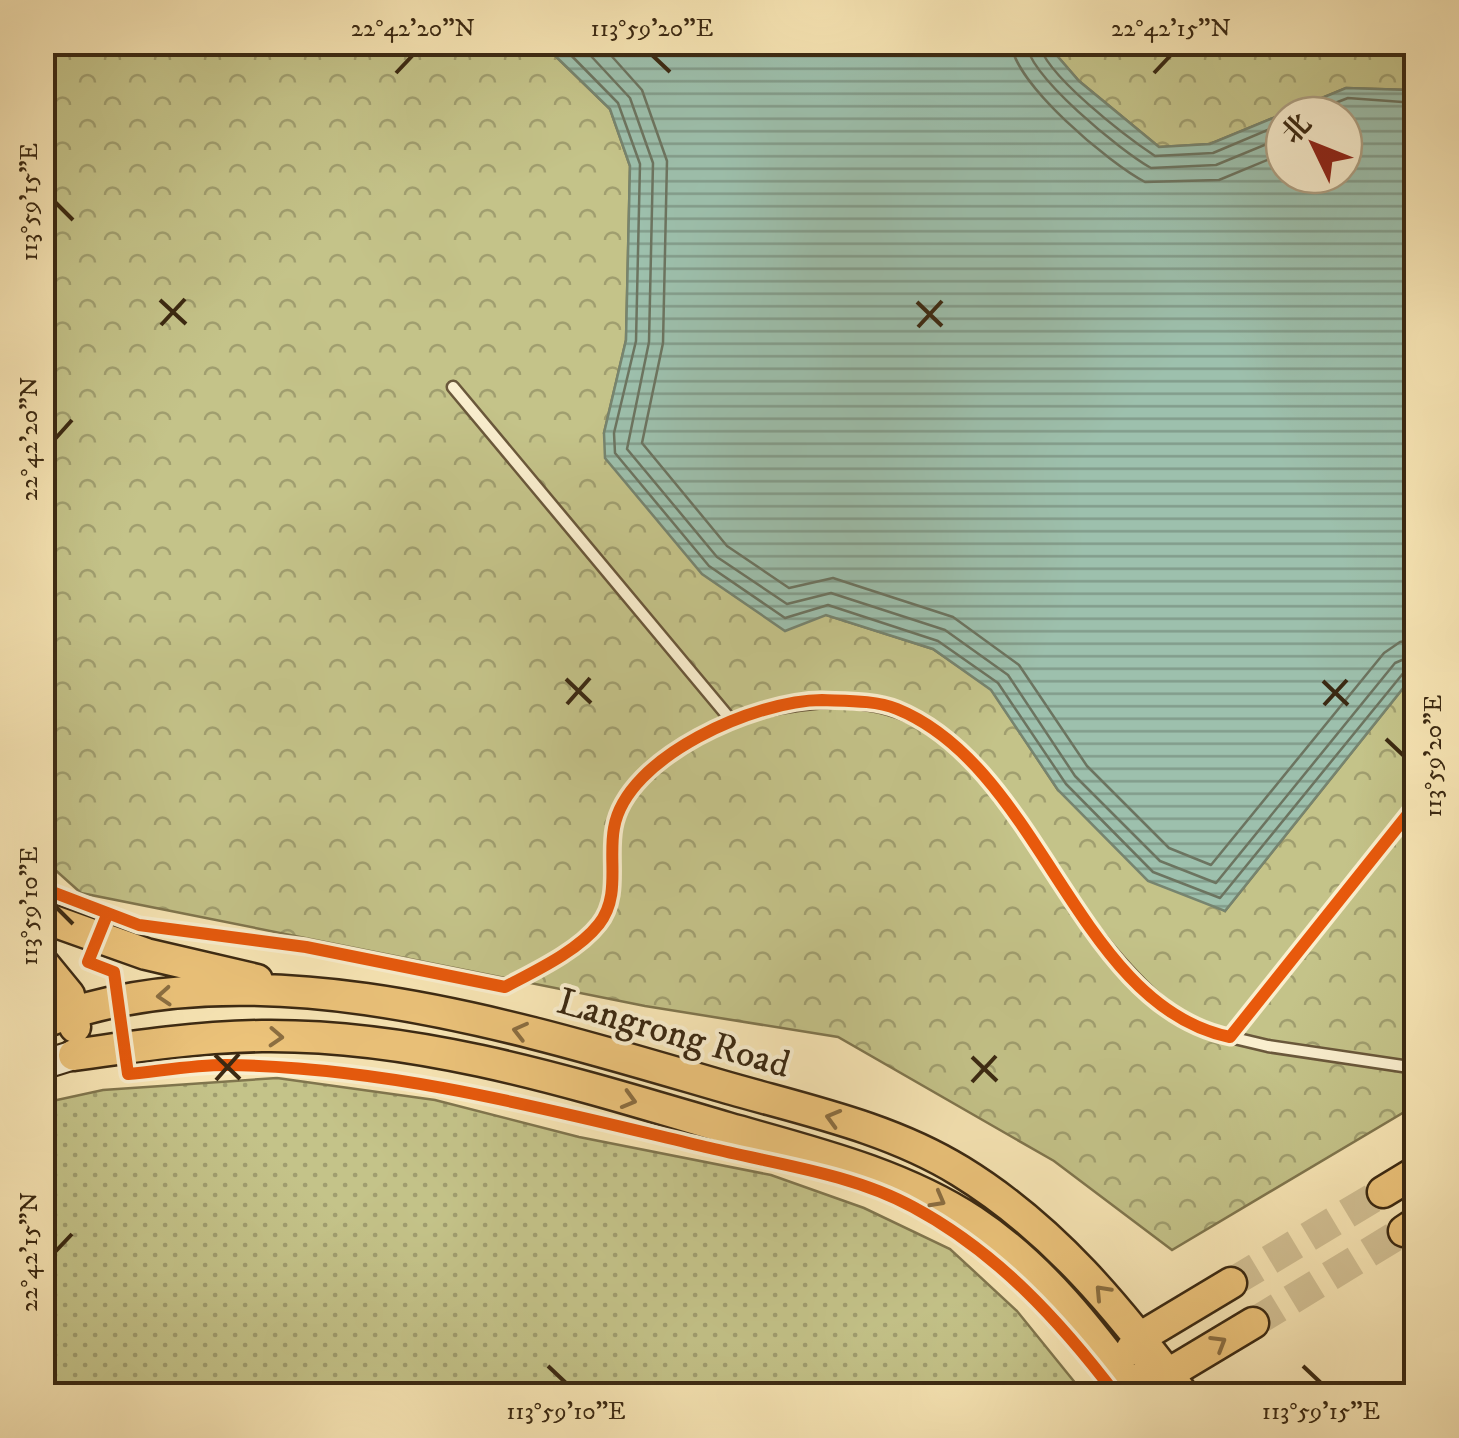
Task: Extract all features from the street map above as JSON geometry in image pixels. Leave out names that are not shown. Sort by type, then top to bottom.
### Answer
[{"type":"main road","points":[[42,916],[146,954],[314,993]]},
{"type":"main road","points":[[42,962],[60,981],[75,1010],[74,1055]]},
{"type":"main road","name":"Langrong Road","points":[[42,1023],[75,1010],[148,997],[314,993],[435,1012],[569,1043],[905,1142],[959,1170],[1026,1218],[1085,1274],[1176,1385]]},
{"type":"main road","points":[[42,1023],[74,1055]]},
{"type":"main road","name":"Langrong Road","points":[[74,1055],[264,1036],[394,1048],[552,1078],[914,1186],[974,1221],[1025,1261],[1098,1338],[1139,1396]]},
{"type":"main road","points":[[42,1064],[74,1055]]},
{"type":"main road","points":[[1382,1192],[1416,1172]]},
{"type":"main road","points":[[1232,1283],[1140,1337],[1119,1368],[1176,1385],[1253,1322]]},
{"type":"lane","points":[[454,387],[731,720],[809,700],[864,702],[895,708],[947,737],[1002,798],[1096,935],[1146,991],[1202,1031],[1268,1046],[1416,1068]]},
{"type":"lane","points":[[1230,1036],[1416,804]]},
{"type":"green space","points":[[43,43],[542,43],[610,109],[630,166],[626,340],[604,433],[826,615],[933,649],[991,689],[1058,790],[1225,911],[1416,672],[1416,1105],[1172,1250],[1054,1161],[838,1037],[645,1006],[81,893],[43,859]]},
{"type":"green space","points":[[1046,43],[1416,43],[1416,97],[1409,90],[1346,88],[1329,95],[1264,95],[1264,122],[1210,144],[1159,147],[1079,81]]},
{"type":"green space","points":[[277,1078],[435,1100],[579,1137],[771,1175],[864,1208],[950,1249],[1017,1311],[1085,1395],[43,1395],[43,1103],[103,1090]]},
{"type":"water","points":[[542,43],[1046,43],[1079,81],[1159,147],[1210,144],[1264,122],[1264,195],[1364,195],[1364,95],[1329,95],[1346,88],[1409,90],[1416,97],[1416,672],[1225,911],[1148,881],[1058,790],[991,690],[933,649],[826,615],[785,631],[702,574],[605,458],[604,433],[626,340],[630,166],[610,109]]},
{"type":"tunnel","points":[[1231,1283],[1383,1192]]},
{"type":"tunnel","points":[[1253,1323],[1404,1231]]},
{"type":"cycle path","points":[[42,888],[139,925],[306,947],[505,987],[568,952],[599,924],[610,902],[614,828],[624,802],[642,778],[668,756],[698,737],[764,710],[822,700],[870,702],[897,709],[947,739],[989,781],[1096,935],[1134,981],[1178,1016],[1230,1037],[1416,804]]},
{"type":"cycle path","points":[[107,915],[88,962],[114,972],[128,1074],[226,1065],[348,1073],[409,1082],[530,1106],[865,1186],[944,1225],[999,1267],[1050,1315],[1117,1396]]}]
